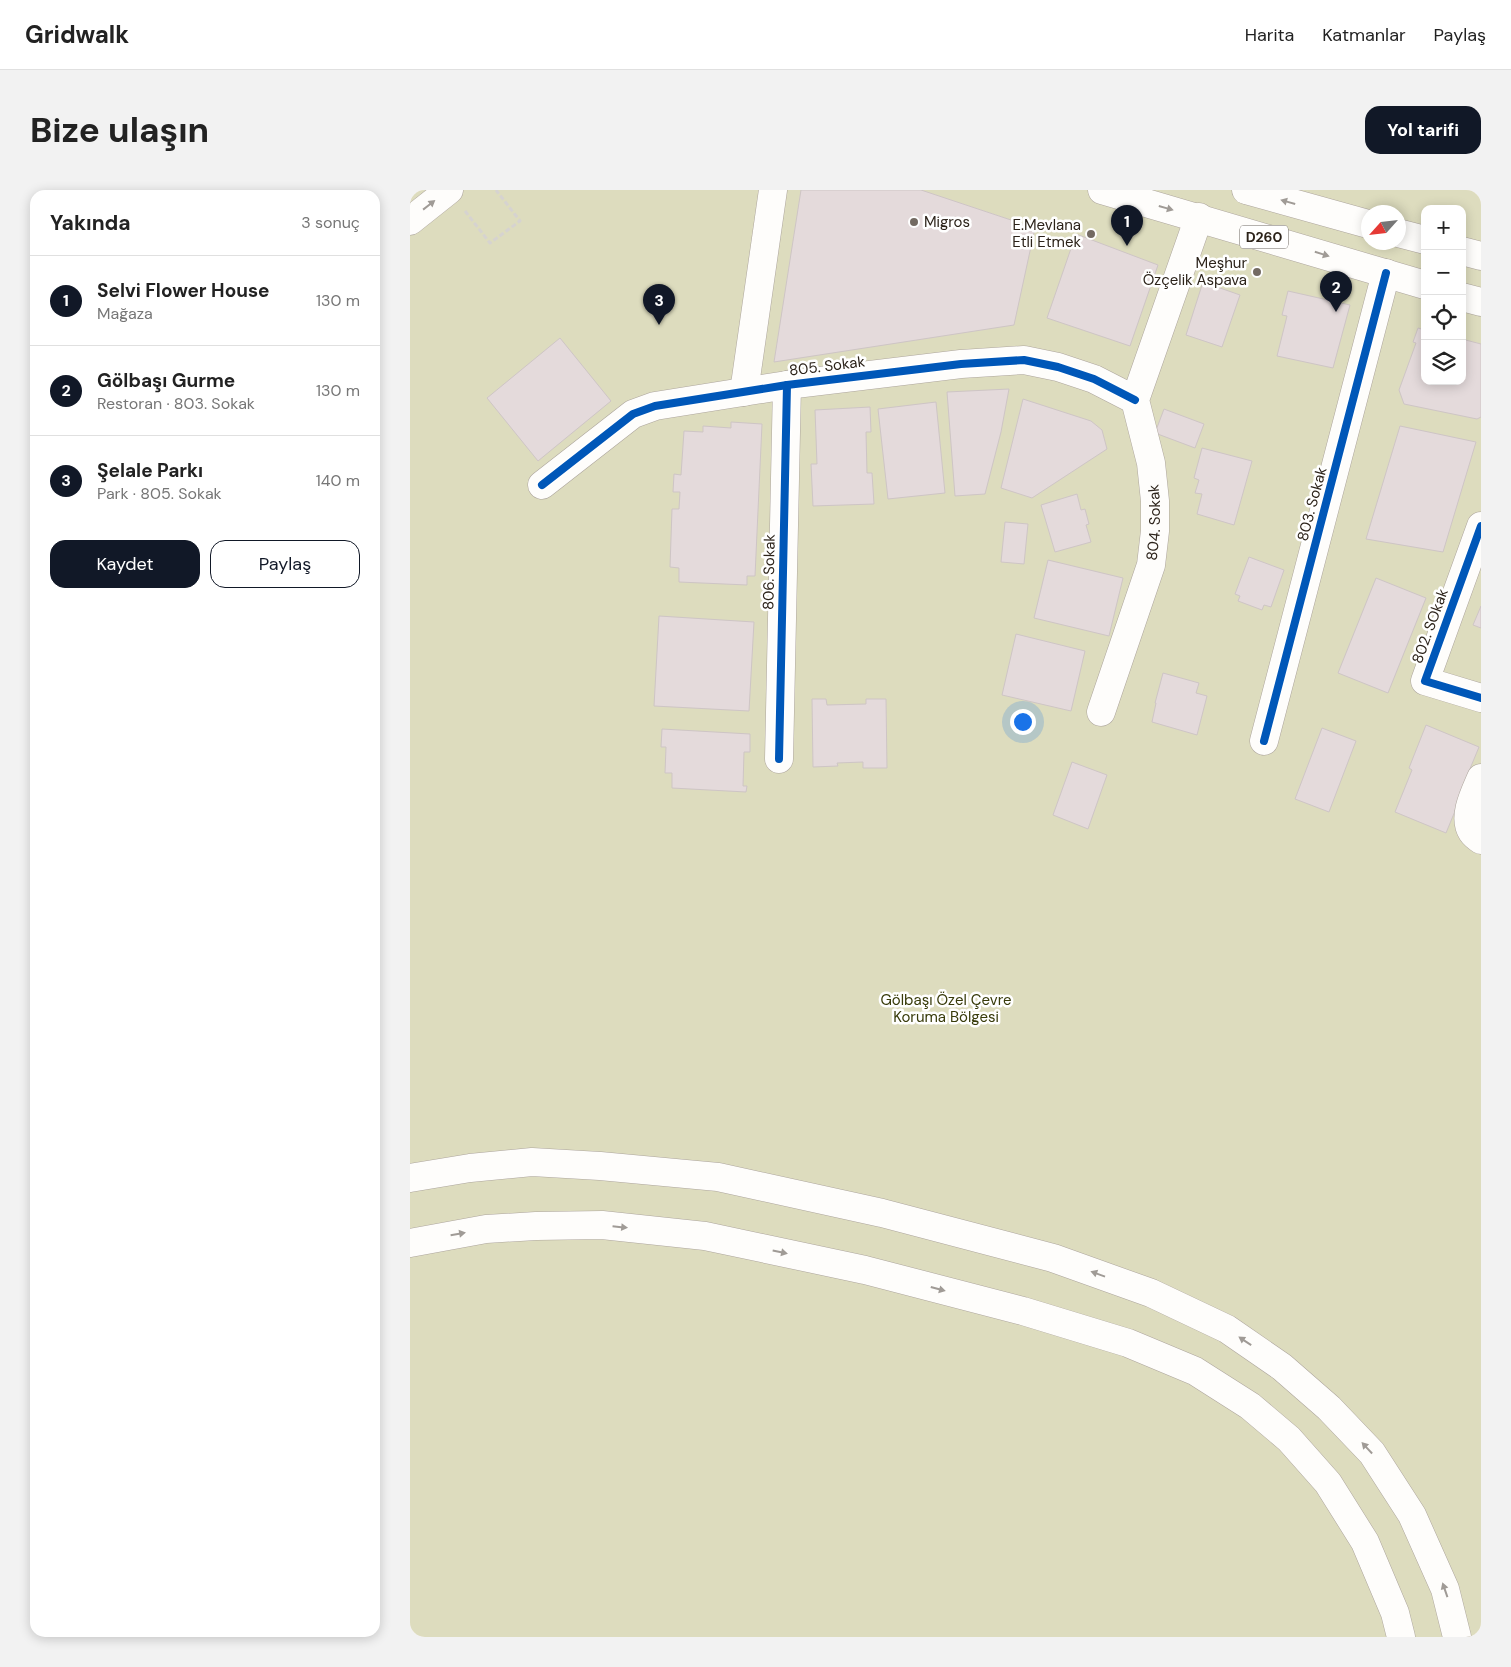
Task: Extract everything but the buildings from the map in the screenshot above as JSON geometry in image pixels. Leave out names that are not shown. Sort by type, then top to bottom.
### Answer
[{"type":"main road","points":[[744,392],[773,190]]},
{"type":"main road","name":"D260","points":[[1102,190],[1421,284]]},
{"type":"main road","points":[[1246,190],[1361,222]]},
{"type":"main road","points":[[410,221],[455,198]]},
{"type":"main road","points":[[1135,400],[1198,217]]},
{"type":"main road","points":[[1406,235],[1421,239]]},
{"type":"main road","points":[[1466,252],[1481,256]]},
{"type":"main road","name":"803. Sokak","points":[[1264,741],[1386,273]]},
{"type":"main road","points":[[1466,298],[1481,302]]},
{"type":"main road","name":"805. Sokak","points":[[542,485],[632,414],[655,406],[787,385],[961,364],[1024,360],[1058,367],[1094,379],[1135,400]]},
{"type":"main road","name":"806. Sokak","points":[[779,759],[787,385]]},
{"type":"main road","name":"804. Sokak","points":[[1101,712],[1151,565],[1155,531],[1155,501],[1151,463],[1135,400]]},
{"type":"main road","name":"802. SOkak","points":[[1481,526],[1425,681],[1481,698]]},
{"type":"main road","points":[[1481,778],[1470,806],[1469,822],[1472,832],[1481,840]]},
{"type":"main road","points":[[410,1178],[470,1168],[532,1162],[718,1177],[882,1213],[1053,1258],[1151,1293],[1227,1329],[1282,1367],[1329,1408],[1372,1453],[1412,1515],[1445,1589],[1457,1637]]},
{"type":"main road","points":[[410,1243],[486,1229],[536,1226],[602,1225],[705,1236],[865,1270],[1023,1311],[1128,1343],[1196,1372],[1250,1406],[1289,1439],[1328,1483],[1365,1542],[1395,1613],[1401,1637]]},
{"type":"path","points":[[455,198],[490,243],[520,221],[496,190]]},
{"type":"green space","name":"Gölbaşı Özel Çevre Koruma Bölgesi","points":[[410,190],[1481,190],[1481,1637],[410,1637]]},
{"type":"cycle path","points":[[1264,741],[1386,273]]},
{"type":"cycle path","points":[[542,485],[633,414],[655,406],[787,385],[961,364],[1024,360],[1058,367],[1094,379],[1135,400]]},
{"type":"cycle path","points":[[779,759],[787,385]]},
{"type":"cycle path","points":[[1481,526],[1425,681],[1481,698]]},
{"type":"place","name":"Migros","points":[[914,222]]},
{"type":"place","name":"E.Mevlana Etli Etmek","points":[[1091,234]]},
{"type":"place","name":"Selvi Flower House","points":[[1127,246]]},
{"type":"place","name":"Meşhur Özçelik Aspava","points":[[1257,272]]},
{"type":"place","name":"Gölbaşı Gurme","points":[[1336,312]]},
{"type":"place","name":"Şelale Parkı","points":[[659,325]]}]
